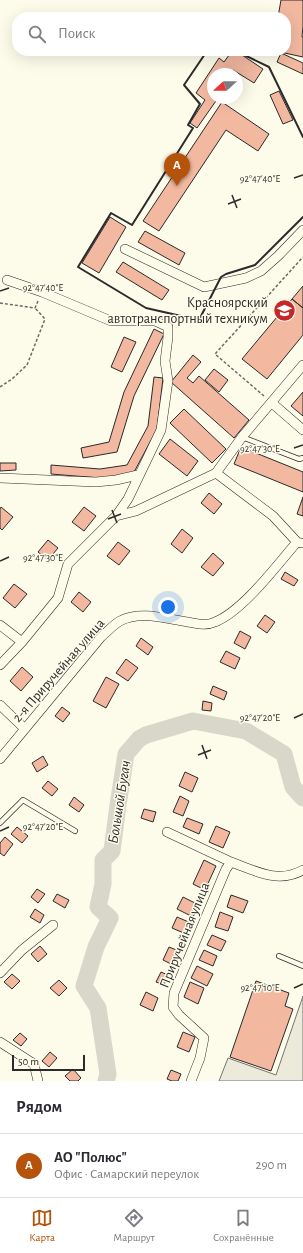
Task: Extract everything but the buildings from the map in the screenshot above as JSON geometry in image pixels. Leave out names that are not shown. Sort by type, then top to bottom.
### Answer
[{"type":"street","points":[[125,249],[204,287],[246,278],[261,270],[278,256],[303,230]]},
{"type":"street","points":[[0,665],[22,642],[58,598],[68,564],[116,516],[128,499],[138,475],[161,430],[168,381],[165,361],[168,327],[155,322],[111,321],[42,292],[7,280]]},
{"type":"street","points":[[116,516],[136,511],[216,473],[242,437],[303,365]]},
{"type":"street","points":[[272,403],[303,430]]},
{"type":"street","points":[[216,473],[274,516],[300,542]]},
{"type":"street","points":[[0,478],[96,482],[116,480],[138,475]]},
{"type":"street","name":"2-я Приручейная улица","points":[[0,759],[101,637],[119,622],[133,616],[153,617],[204,625],[215,622],[232,612],[246,600],[300,542]]},
{"type":"street","points":[[0,625],[22,642]]},
{"type":"street","points":[[0,705],[26,729]]},
{"type":"street","points":[[167,832],[231,862],[274,877],[293,876],[303,870]]},
{"type":"street","name":"Приручейная улица","points":[[191,1081],[200,1058],[204,1038],[179,1015],[173,1007],[174,993],[226,869],[231,862]]},
{"type":"street","points":[[0,973],[22,950],[53,925]]},
{"type":"street","points":[[0,1042],[34,1064],[38,1081]]},
{"type":"lane","points":[[242,437],[299,459],[303,458]]},
{"type":"lane","points":[[0,823],[23,800],[75,831]]},
{"type":"lane","points":[[279,956],[303,966]]},
{"type":"path","points":[[272,403],[216,354],[303,257]]},
{"type":"path","points":[[35,308],[42,292]]},
{"type":"path","points":[[0,303],[35,308],[44,319],[27,365],[0,388]]},
{"type":"shaded area","points":[[303,996],[303,1081],[219,1081],[228,1058],[276,1075]]},
{"type":"waterway","name":"Большой Бугач","points":[[106,1081],[108,1074],[98,1008],[84,986],[96,947],[110,918],[98,907],[103,884],[103,860],[112,851],[126,754],[139,739],[146,735],[193,721],[246,731],[284,754],[293,787],[303,798]]},
{"type":"wall","points":[[204,56],[184,85],[200,104],[188,125],[193,128],[132,225],[111,213],[78,267],[146,308],[199,320],[221,277],[255,265],[303,217]]},
{"type":"wall","points":[[246,56],[269,67],[303,137]]},
{"type":"place","name":"АО \"Полюс\"","points":[[177,186]]},
{"type":"place","name":"Красноярский автотранспортный техникум","points":[[284,310]]}]
